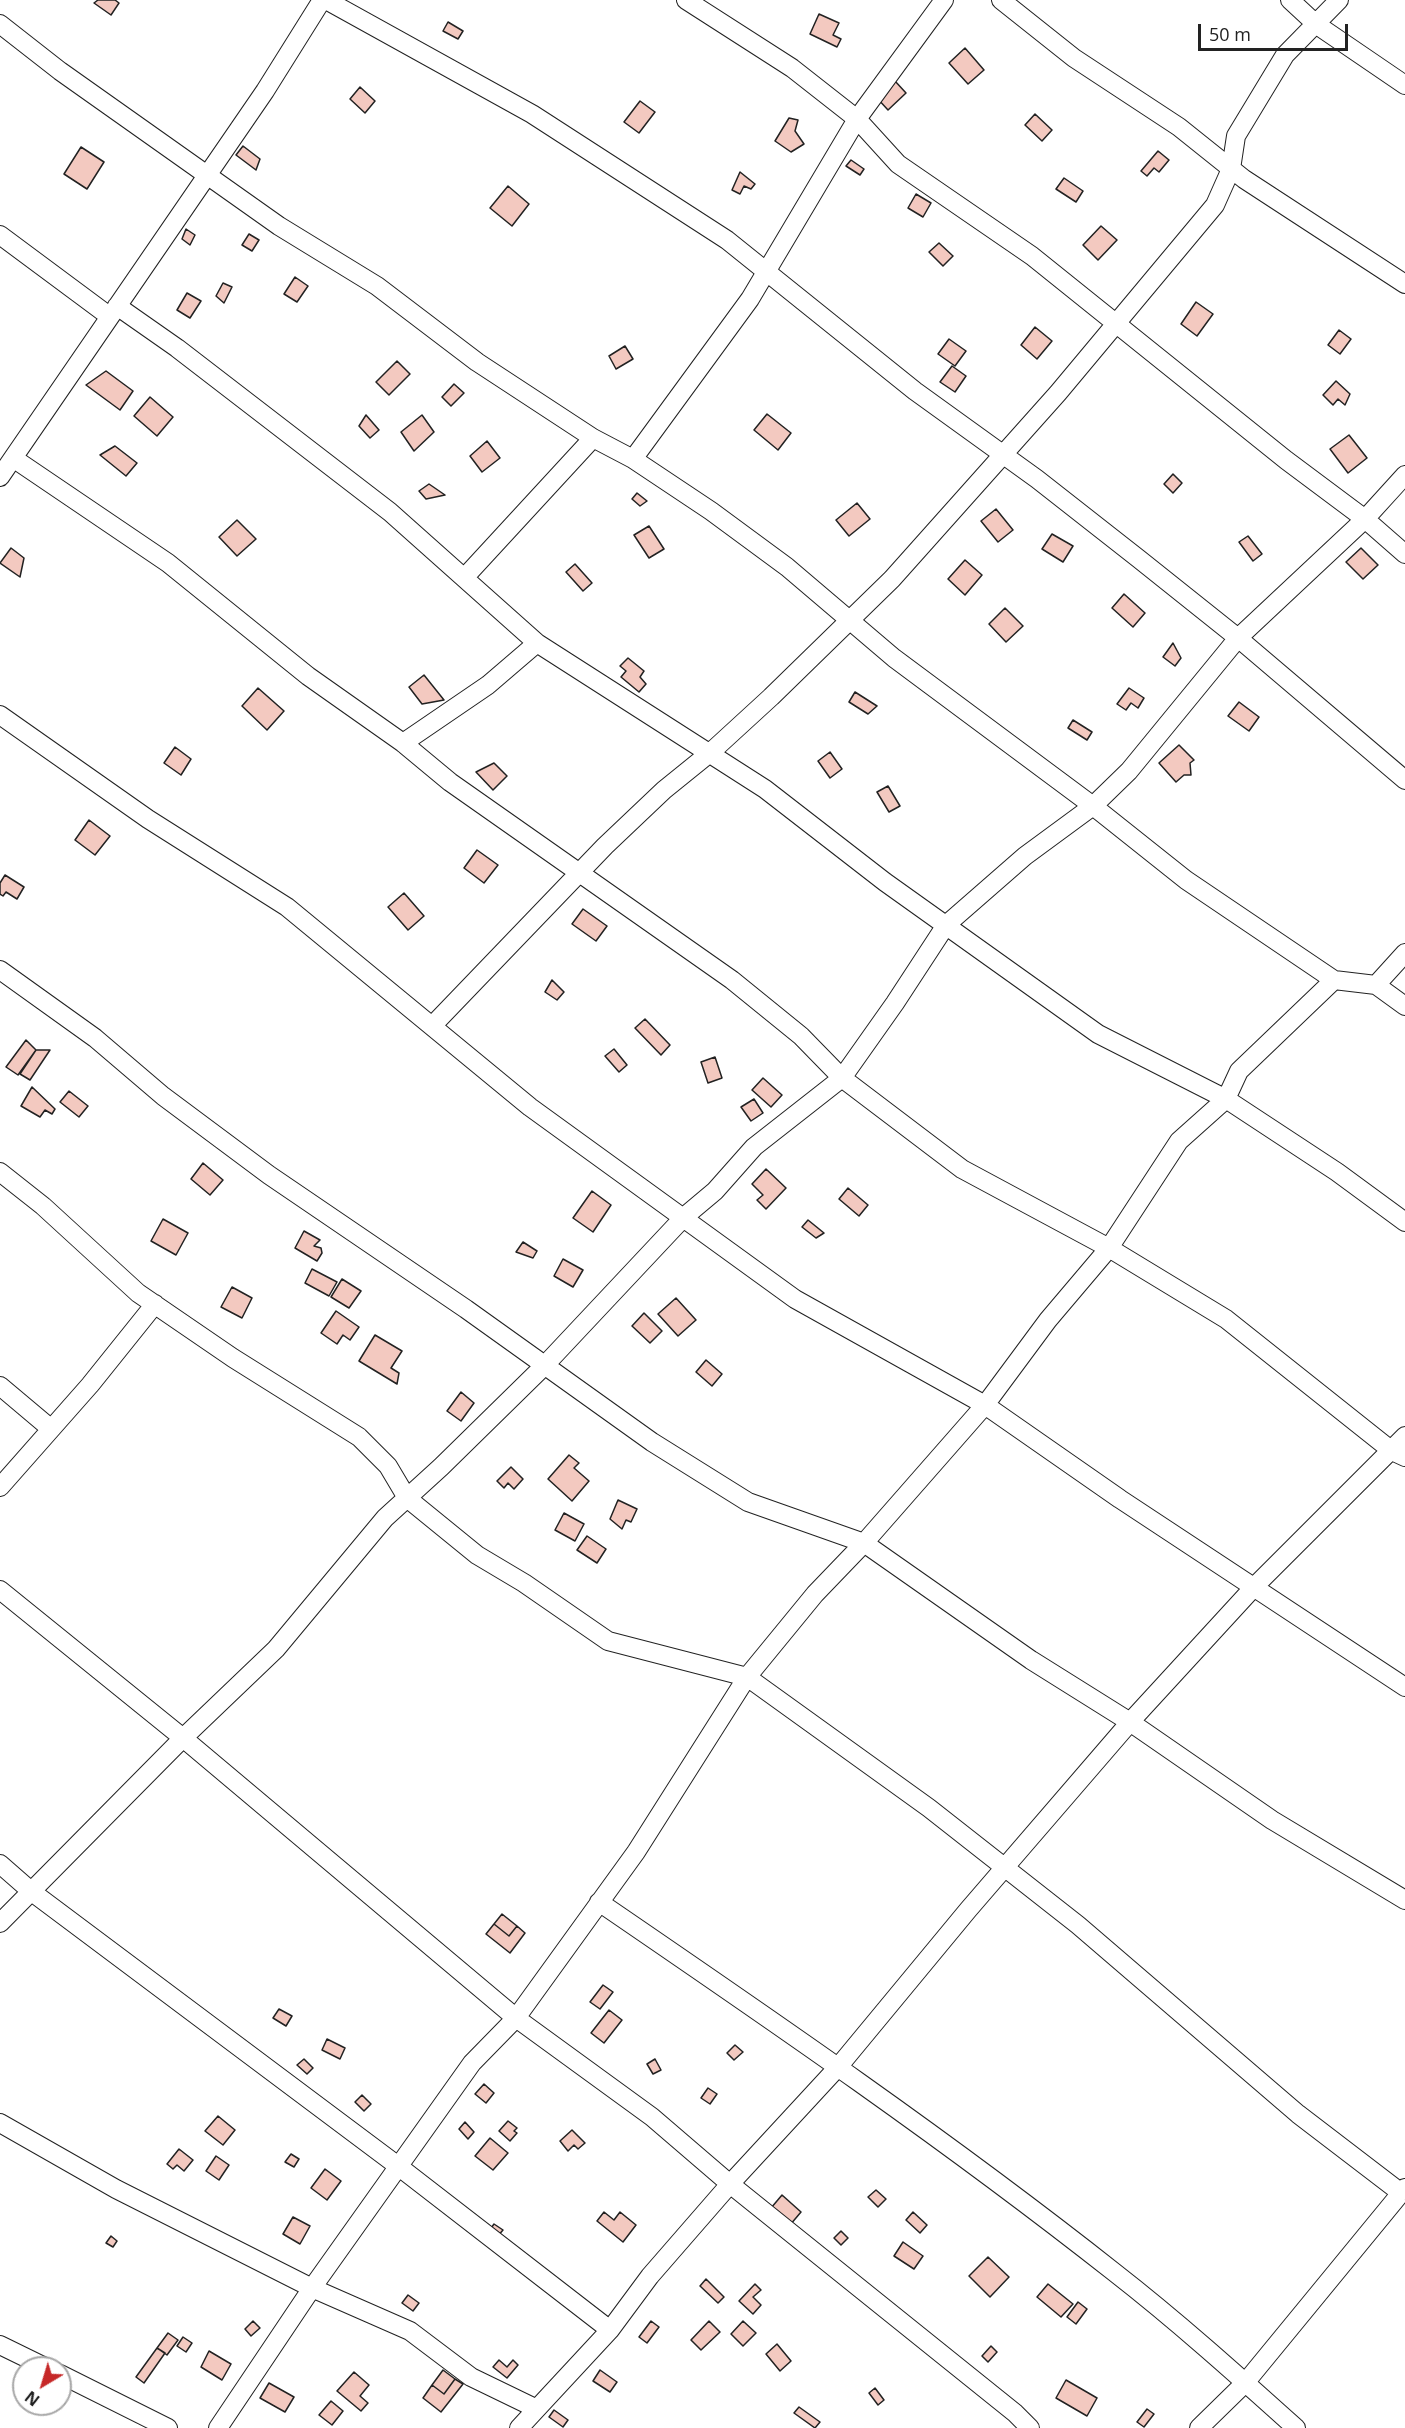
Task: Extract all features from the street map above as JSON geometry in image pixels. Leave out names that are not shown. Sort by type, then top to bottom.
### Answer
[{"type":"street","points":[[0,476],[207,176],[324,0],[532,114],[727,240],[915,391],[1046,486],[1238,638],[1405,780]]},
{"type":"street","points":[[686,0],[792,68],[856,119],[898,164],[1032,256],[1115,325],[1286,460],[1365,519],[1405,554]]},
{"type":"street","points":[[633,459],[750,299],[856,119],[944,0]]},
{"type":"street","points":[[1001,0],[1074,58],[1179,127],[1231,169],[1405,284]]},
{"type":"street","points":[[1290,0],[1317,25],[1405,85]]},
{"type":"street","points":[[432,1025],[579,873],[664,790],[711,752],[851,620],[892,579],[1003,455],[1215,205],[1231,169],[1236,136],[1285,55],[1317,25],[1339,0]]},
{"type":"street","points":[[0,24],[60,71],[207,176],[279,226],[377,286],[477,362],[593,438],[633,459],[730,525],[851,620],[894,658],[1093,806],[1186,880],[1334,980],[1376,985],[1405,1006]]},
{"type":"street","points":[[0,236],[113,311],[194,361],[390,512],[537,643],[711,752],[765,789],[946,925],[1098,1034],[1226,1099],[1337,1172],[1405,1222]]},
{"type":"street","points":[[464,578],[593,438]]},
{"type":"street","points":[[13,458],[168,563],[308,676],[403,743],[450,782],[732,980],[801,1036],[842,1078],[962,1169],[1109,1248],[1226,1319],[1398,1454]]},
{"type":"street","points":[[0,1923],[183,1738],[276,1649],[385,1518],[545,1365],[684,1217],[715,1191],[754,1147],[842,1078],[946,925],[1025,856],[1093,806],[1129,771],[1238,638],[1365,519],[1405,475]]},
{"type":"street","points":[[403,743],[488,685],[537,643]]},
{"type":"street","points":[[0,715],[148,819],[287,907],[530,1107],[795,1299],[985,1405],[1120,1499],[1405,1687]]},
{"type":"street","points":[[1376,985],[1405,953]]},
{"type":"street","points":[[0,970],[95,1038],[163,1096],[269,1175],[545,1365],[652,1442],[748,1502],[864,1544],[1031,1660],[1130,1722],[1307,1843],[1405,1900]]},
{"type":"street","points":[[218,2428],[312,2288],[472,2062],[516,2018],[636,1852],[747,1677],[815,1594],[864,1544],[985,1405],[1048,1320],[1109,1248],[1179,1142],[1226,1099],[1239,1071],[1334,980]]},
{"type":"street","points":[[0,1172],[43,1206],[138,1293],[233,1358],[359,1437],[388,1466],[408,1498],[477,1555],[524,1583],[608,1641],[747,1677],[929,1808],[1078,1925],[1298,2114],[1403,2190],[1245,2383],[1199,2428]]},
{"type":"street","points":[[0,1487],[90,1385],[155,1304]]},
{"type":"street","points":[[0,1386],[50,1428]]},
{"type":"street","points":[[519,2428],[535,2408],[610,2330],[650,2276],[730,2184],[839,2066],[1130,1722],[1254,1587],[1398,1454],[1405,1436]]},
{"type":"street","points":[[0,1590],[183,1738],[516,2018],[652,2117],[730,2184],[1016,2413],[1030,2428]]},
{"type":"street","points":[[0,1864],[32,1892],[398,2166],[610,2330]]},
{"type":"street","points":[[599,1902],[839,2066],[957,2152],[1115,2273],[1296,2428]]},
{"type":"street","points":[[0,2123],[116,2190],[312,2288],[410,2331],[471,2377],[535,2408]]},
{"type":"street","points":[[0,2345],[22,2356]]},
{"type":"street","points":[[72,2380],[168,2428]]},
{"type":"building","points":[[98,0],[115,0],[119,3],[111,15],[94,3]]},
{"type":"building","points":[[819,14],[839,23],[833,35],[841,39],[837,47],[810,34]]},
{"type":"building","points":[[448,22],[463,31],[458,39],[443,31]]},
{"type":"building","points":[[965,48],[984,70],[968,84],[949,63]]},
{"type":"building","points":[[895,81],[906,93],[888,110],[877,98]]},
{"type":"building","points":[[360,87],[375,101],[365,113],[350,99]]},
{"type":"building","points":[[640,101],[655,112],[639,133],[624,122]]},
{"type":"building","points":[[1035,114],[1052,130],[1042,141],[1025,125]]},
{"type":"building","points":[[789,118],[798,120],[795,131],[804,144],[791,152],[775,141]]},
{"type":"building","points":[[243,146],[260,159],[256,170],[236,155]]},
{"type":"building","points":[[81,147],[104,162],[87,189],[64,174]]},
{"type":"building","points":[[1158,151],[1169,160],[1159,172],[1154,168],[1147,176],[1141,171]]},
{"type":"building","points":[[851,160],[864,169],[860,175],[846,166]]},
{"type":"building","points":[[740,172],[755,184],[751,189],[744,186],[740,194],[732,190]]},
{"type":"building","points":[[1064,178],[1083,191],[1076,202],[1056,189]]},
{"type":"building","points":[[508,186],[529,204],[512,226],[490,208]]},
{"type":"building","points":[[916,194],[931,203],[923,217],[908,208]]},
{"type":"building","points":[[1101,226],[1117,240],[1098,260],[1083,245]]},
{"type":"building","points":[[186,229],[195,235],[190,245],[182,239]]},
{"type":"building","points":[[249,234],[259,240],[252,251],[242,245]]},
{"type":"building","points":[[939,243],[953,256],[943,266],[929,252]]},
{"type":"building","points":[[295,277],[308,286],[297,302],[284,294]]},
{"type":"building","points":[[223,283],[232,287],[224,303],[216,296]]},
{"type":"building","points":[[187,293],[201,301],[190,318],[177,310]]},
{"type":"building","points":[[1196,302],[1213,314],[1197,336],[1181,324]]},
{"type":"building","points":[[1035,327],[1052,341],[1037,359],[1021,345]]},
{"type":"building","points":[[1339,330],[1351,339],[1340,354],[1328,345]]},
{"type":"building","points":[[949,339],[966,351],[955,366],[938,354]]},
{"type":"building","points":[[625,346],[633,359],[616,369],[609,356]]},
{"type":"building","points":[[397,361],[410,374],[389,395],[376,382]]},
{"type":"building","points":[[952,366],[966,376],[955,392],[940,382]]},
{"type":"building","points":[[106,371],[133,391],[120,410],[86,385]]},
{"type":"building","points":[[1336,381],[1350,394],[1345,405],[1338,399],[1333,405],[1323,395]]},
{"type":"building","points":[[454,384],[464,393],[451,406],[442,397]]},
{"type":"building","points":[[150,397],[173,417],[157,436],[134,416]]},
{"type":"building","points":[[767,414],[791,433],[778,450],[754,430]]},
{"type":"building","points":[[366,415],[379,430],[370,438],[359,426]]},
{"type":"building","points":[[422,415],[434,432],[414,451],[401,432]]},
{"type":"building","points":[[1349,435],[1367,458],[1348,473],[1330,449]]},
{"type":"building","points":[[487,441],[500,458],[482,472],[470,456]]},
{"type":"building","points":[[115,446],[137,463],[126,476],[100,455]]},
{"type":"building","points":[[1173,474],[1182,483],[1173,493],[1164,484]]},
{"type":"building","points":[[429,484],[445,495],[426,499],[419,491]]},
{"type":"building","points":[[637,493],[647,501],[640,506],[632,499]]},
{"type":"building","points":[[857,503],[870,519],[849,536],[836,520]]},
{"type":"building","points":[[996,509],[1013,530],[998,542],[981,521]]},
{"type":"building","points":[[237,520],[256,539],[237,556],[219,537]]},
{"type":"building","points":[[649,526],[664,549],[649,558],[634,535]]},
{"type":"building","points":[[1052,534],[1073,546],[1063,562],[1042,549]]},
{"type":"building","points":[[1248,536],[1262,554],[1253,561],[1239,542]]},
{"type":"building","points":[[11,548],[24,558],[20,577],[0,563]]},
{"type":"building","points":[[1361,548],[1378,565],[1363,579],[1346,562]]},
{"type":"building","points":[[965,560],[982,575],[965,595],[948,579]]},
{"type":"building","points":[[575,564],[592,583],[583,591],[566,572]]},
{"type":"building","points":[[1124,594],[1145,613],[1133,627],[1112,608]]},
{"type":"building","points":[[1005,608],[1023,626],[1006,642],[989,624]]},
{"type":"building","points":[[1173,643],[1181,658],[1175,666],[1163,657]]},
{"type":"building","points":[[628,658],[644,671],[640,677],[646,684],[639,692],[621,677],[626,671],[620,666]]},
{"type":"building","points":[[424,675],[444,700],[422,704],[409,687]]},
{"type":"building","points":[[258,688],[284,711],[267,730],[242,706]]},
{"type":"building","points":[[1129,688],[1144,698],[1138,708],[1131,703],[1126,710],[1117,704]]},
{"type":"building","points":[[855,692],[877,706],[868,714],[849,702]]},
{"type":"building","points":[[1239,702],[1259,717],[1249,731],[1228,716]]},
{"type":"building","points":[[1073,720],[1092,732],[1087,740],[1068,728]]},
{"type":"building","points":[[1179,745],[1194,760],[1190,763],[1191,775],[1184,775],[1176,782],[1159,763]]},
{"type":"building","points":[[175,747],[191,759],[181,775],[164,763]]},
{"type":"building","points":[[830,752],[842,769],[830,778],[818,761]]},
{"type":"building","points":[[494,763],[507,776],[493,790],[476,772]]},
{"type":"building","points":[[888,786],[900,806],[889,812],[877,792]]},
{"type":"building","points":[[89,820],[110,836],[95,855],[75,840]]},
{"type":"building","points":[[477,850],[498,865],[484,883],[464,868]]},
{"type":"building","points":[[5,875],[24,887],[17,899],[6,892],[3,896],[0,894],[0,883]]},
{"type":"building","points":[[404,893],[424,916],[408,930],[388,907]]},
{"type":"building","points":[[583,909],[607,926],[596,941],[572,924]]},
{"type":"building","points":[[552,980],[564,992],[557,1000],[545,992]]},
{"type":"building","points":[[645,1019],[670,1045],[661,1055],[635,1028]]},
{"type":"building","points":[[26,1040],[36,1050],[18,1075],[6,1067]]},
{"type":"building","points":[[614,1049],[627,1065],[619,1072],[605,1056]]},
{"type":"building","points":[[36,1050],[50,1050],[30,1080],[20,1074]]},
{"type":"building","points":[[715,1057],[722,1078],[708,1083],[701,1062]]},
{"type":"building","points":[[763,1078],[782,1095],[771,1107],[752,1090]]},
{"type":"building","points":[[32,1087],[55,1109],[52,1114],[45,1110],[40,1117],[21,1106]]},
{"type":"building","points":[[69,1091],[88,1106],[79,1117],[60,1102]]},
{"type":"building","points":[[754,1099],[763,1113],[751,1121],[741,1107]]},
{"type":"building","points":[[203,1163],[223,1180],[210,1195],[191,1179]]},
{"type":"building","points":[[766,1169],[786,1188],[766,1209],[757,1200],[763,1195],[752,1184]]},
{"type":"building","points":[[848,1188],[868,1205],[859,1216],[839,1199]]},
{"type":"building","points":[[592,1191],[611,1205],[593,1232],[573,1218]]},
{"type":"building","points":[[163,1219],[188,1233],[176,1255],[151,1241]]},
{"type":"building","points":[[808,1220],[824,1233],[816,1238],[802,1227]]},
{"type":"building","points":[[304,1231],[320,1240],[314,1246],[321,1248],[322,1253],[317,1261],[295,1248]]},
{"type":"building","points":[[523,1242],[537,1251],[533,1258],[516,1252]]},
{"type":"building","points":[[563,1259],[583,1270],[573,1287],[554,1276]]},
{"type":"building","points":[[312,1269],[337,1282],[329,1296],[305,1283]]},
{"type":"building","points":[[342,1279],[361,1291],[349,1308],[331,1297]]},
{"type":"building","points":[[232,1287],[252,1298],[242,1318],[221,1307]]},
{"type":"building","points":[[676,1298],[696,1320],[678,1336],[658,1314]]},
{"type":"building","points":[[336,1311],[359,1327],[350,1340],[343,1335],[337,1344],[321,1333]]},
{"type":"building","points":[[644,1313],[662,1331],[650,1343],[632,1326]]},
{"type":"building","points":[[375,1335],[402,1351],[391,1368],[399,1373],[397,1384],[359,1361]]},
{"type":"building","points":[[706,1360],[722,1374],[712,1386],[696,1372]]},
{"type":"building","points":[[461,1392],[474,1403],[461,1421],[447,1411]]},
{"type":"building","points":[[569,1455],[579,1463],[574,1468],[589,1481],[572,1501],[548,1479]]},
{"type":"building","points":[[511,1467],[523,1479],[514,1489],[508,1483],[504,1488],[497,1481]]},
{"type":"building","points":[[618,1500],[637,1509],[631,1522],[626,1520],[622,1529],[610,1519]]},
{"type":"building","points":[[564,1513],[584,1524],[575,1541],[555,1530]]},
{"type":"building","points":[[587,1536],[606,1549],[597,1563],[577,1550]]},
{"type":"building","points":[[502,1914],[517,1926],[509,1936],[494,1924]]},
{"type":"building","points":[[494,1924],[509,1936],[517,1926],[525,1933],[510,1953],[486,1934]]},
{"type":"building","points":[[603,1985],[613,1992],[600,2009],[590,2002]]},
{"type":"building","points":[[279,2009],[292,2016],[286,2026],[273,2018]]},
{"type":"building","points":[[609,2010],[622,2020],[604,2043],[591,2033]]},
{"type":"building","points":[[327,2039],[345,2048],[340,2059],[322,2050]]},
{"type":"building","points":[[735,2045],[743,2052],[734,2060],[727,2053]]},
{"type":"building","points":[[304,2059],[313,2068],[307,2074],[297,2065]]},
{"type":"building","points":[[655,2059],[661,2070],[653,2074],[647,2064]]},
{"type":"building","points":[[484,2084],[494,2093],[486,2103],[475,2094]]},
{"type":"building","points":[[708,2088],[717,2094],[710,2104],[701,2098]]},
{"type":"building","points":[[362,2095],[371,2104],[364,2111],[355,2102]]},
{"type":"building","points":[[218,2116],[235,2130],[223,2145],[205,2131]]},
{"type":"building","points":[[508,2121],[517,2128],[514,2131],[517,2133],[510,2141],[499,2131]]},
{"type":"building","points":[[465,2122],[474,2132],[468,2139],[459,2129]]},
{"type":"building","points":[[572,2130],[585,2143],[578,2149],[574,2145],[568,2151],[560,2141]]},
{"type":"building","points":[[490,2138],[508,2153],[493,2170],[475,2156]]},
{"type":"building","points":[[179,2149],[193,2160],[184,2171],[177,2165],[173,2169],[167,2164]]},
{"type":"building","points":[[291,2154],[299,2159],[294,2167],[285,2162]]},
{"type":"building","points":[[216,2156],[229,2165],[219,2180],[206,2171]]},
{"type":"building","points":[[325,2169],[341,2181],[327,2200],[311,2188]]},
{"type":"building","points":[[876,2190],[886,2199],[878,2207],[868,2197]]},
{"type":"building","points":[[782,2195],[801,2212],[790,2225],[771,2208]]},
{"type":"building","points":[[604,2212],[614,2220],[620,2212],[636,2225],[623,2242],[597,2221]]},
{"type":"building","points":[[913,2212],[927,2225],[920,2233],[906,2220]]},
{"type":"building","points":[[293,2217],[310,2226],[300,2244],[283,2234]]},
{"type":"building","points":[[494,2224],[503,2230],[497,2237],[489,2231]]},
{"type":"building","points":[[841,2231],[848,2238],[841,2245],[834,2238]]},
{"type":"building","points":[[111,2236],[117,2241],[113,2247],[106,2243]]},
{"type":"building","points":[[903,2242],[923,2256],[914,2269],[894,2256]]},
{"type":"building","points":[[988,2257],[1009,2277],[990,2297],[969,2276]]},
{"type":"building","points":[[706,2279],[724,2297],[718,2303],[700,2286]]},
{"type":"building","points":[[755,2284],[761,2290],[753,2297],[761,2305],[753,2314],[739,2301]]},
{"type":"building","points":[[1048,2284],[1073,2304],[1061,2317],[1037,2297]]},
{"type":"building","points":[[408,2295],[419,2303],[413,2311],[402,2303]]},
{"type":"building","points":[[1078,2302],[1087,2309],[1076,2324],[1067,2317]]},
{"type":"building","points":[[253,2321],[260,2328],[251,2336],[245,2329]]},
{"type":"building","points":[[651,2321],[659,2327],[647,2343],[639,2337]]},
{"type":"building","points":[[709,2321],[720,2332],[701,2350],[691,2340]]},
{"type":"building","points":[[743,2321],[756,2333],[743,2346],[731,2334]]},
{"type":"building","points":[[168,2333],[178,2340],[167,2355],[157,2348]]},
{"type":"building","points":[[183,2337],[192,2343],[186,2352],[177,2346]]},
{"type":"building","points":[[777,2344],[791,2361],[780,2371],[766,2354]]},
{"type":"building","points":[[991,2346],[997,2352],[988,2362],[982,2356]]},
{"type":"building","points":[[157,2348],[165,2353],[144,2383],[136,2377]]},
{"type":"building","points":[[209,2351],[231,2364],[222,2380],[201,2367]]},
{"type":"building","points":[[499,2360],[507,2367],[513,2360],[518,2365],[507,2378],[493,2367]]},
{"type":"building","points":[[443,2370],[455,2379],[444,2394],[432,2385]]},
{"type":"building","points":[[600,2370],[617,2382],[610,2392],[593,2381]]},
{"type":"building","points":[[354,2372],[369,2385],[360,2396],[368,2403],[361,2411],[337,2391]]},
{"type":"building","points":[[455,2379],[463,2384],[441,2412],[423,2398],[432,2385],[444,2394]]},
{"type":"building","points":[[1066,2380],[1097,2398],[1087,2416],[1056,2398]]},
{"type":"building","points":[[269,2383],[294,2397],[285,2412],[260,2398]]},
{"type":"building","points":[[875,2388],[884,2400],[878,2405],[869,2393]]},
{"type":"building","points":[[331,2401],[343,2411],[332,2425],[319,2415]]},
{"type":"building","points":[[799,2407],[820,2422],[815,2428],[794,2413]]},
{"type":"building","points":[[1147,2409],[1154,2414],[1144,2427],[1137,2422]]},
{"type":"building","points":[[554,2410],[568,2420],[563,2427],[549,2417]]}]
